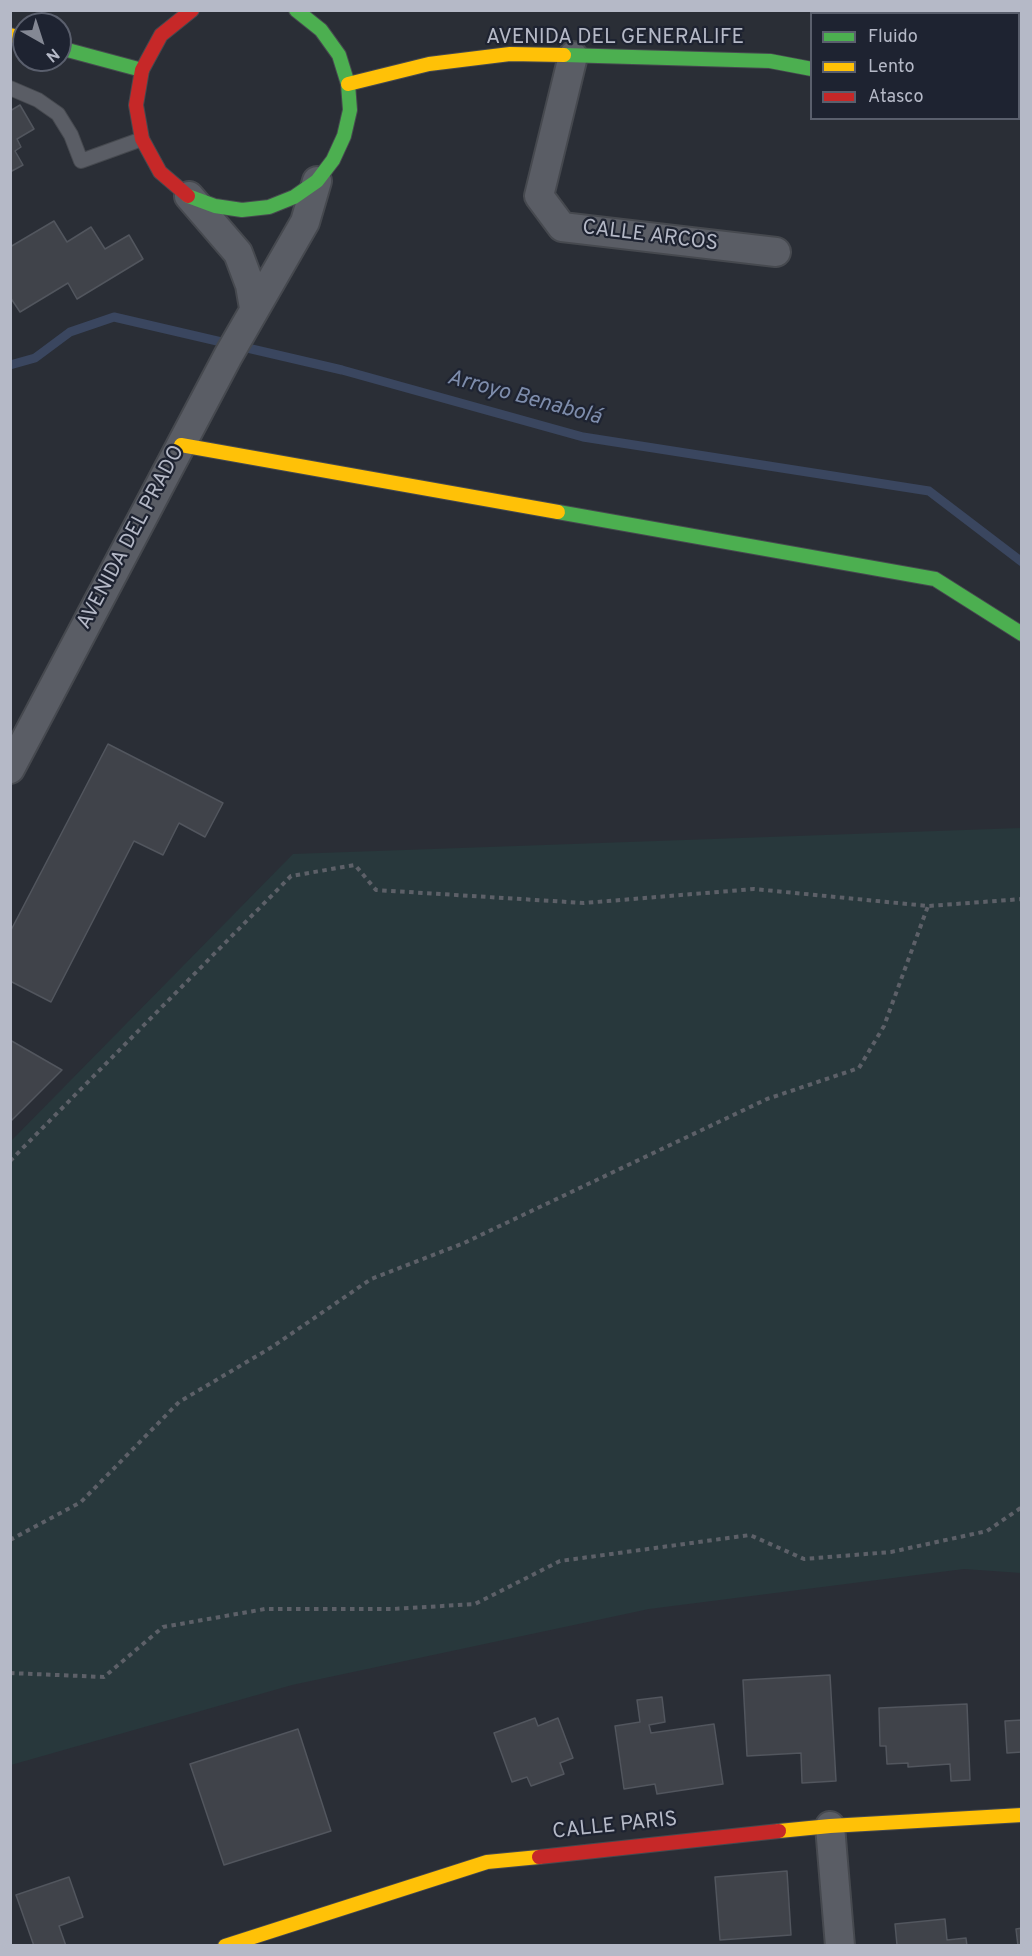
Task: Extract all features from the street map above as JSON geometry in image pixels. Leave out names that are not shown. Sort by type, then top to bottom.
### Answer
[{"type":"street","points":[[192,10],[161,34],[142,70],[136,105],[142,139],[160,172],[189,196],[238,253],[250,285],[254,308]]},
{"type":"street","points":[[189,196],[215,206],[242,210],[269,207],[294,197],[317,181],[333,160],[344,136],[350,110],[348,84],[339,55],[321,30],[296,10]]},
{"type":"street","points":[[72,51],[142,70]]},
{"type":"street","name":"AVENIDA DEL GENERALIFE","points":[[348,84],[429,64],[510,54],[770,61],[810,69]]},
{"type":"street","name":"CALLE ARCOS","points":[[573,56],[539,196],[562,227],[776,252]]},
{"type":"street","name":"AVENIDA DEL PRADO","points":[[10,769],[254,308],[305,222],[317,181]]},
{"type":"street","points":[[181,445],[936,579],[1022,634]]},
{"type":"street","name":"CALLE PARIS","points":[[225,1946],[488,1862],[830,1826],[1022,1815]]},
{"type":"street","points":[[830,1826],[840,1946]]},
{"type":"lane","points":[[10,88],[38,100],[58,114],[71,135],[81,161],[142,139]]},
{"type":"path","points":[[10,1161],[291,876],[355,865],[376,890],[584,903],[754,889],[927,906],[1022,899]]},
{"type":"path","points":[[10,1540],[81,1502],[179,1402],[272,1347],[371,1279],[464,1243],[767,1099],[859,1068],[884,1026],[927,906]]},
{"type":"path","points":[[10,1672],[104,1677],[163,1627],[265,1609],[393,1609],[475,1604],[560,1561],[584,1557],[750,1535],[804,1559],[891,1552],[987,1531],[1022,1508]]},
{"type":"shaded area","points":[[1021,828],[1021,1573],[964,1569],[649,1609],[292,1685],[11,1765],[11,1141],[293,854]]},
{"type":"building","points":[[20,105],[34,129],[17,139],[21,147],[15,151],[23,165],[10,172],[10,111]]},
{"type":"building","points":[[54,221],[67,242],[91,227],[105,249],[129,235],[143,259],[77,299],[68,283],[20,312],[10,297],[10,247]]},
{"type":"building","points":[[108,744],[223,803],[205,837],[179,823],[163,855],[134,841],[51,1002],[10,981],[10,932]]},
{"type":"building","points":[[10,1040],[62,1070],[10,1122]]},
{"type":"building","points":[[830,1675],[836,1781],[802,1783],[801,1753],[747,1756],[743,1680]]},
{"type":"building","points":[[662,1697],[665,1722],[649,1725],[651,1733],[714,1724],[723,1784],[657,1794],[655,1784],[624,1789],[615,1726],[640,1722],[637,1700]]},
{"type":"building","points":[[967,1704],[970,1780],[951,1781],[950,1764],[908,1767],[908,1763],[887,1764],[886,1746],[880,1746],[879,1708]]},
{"type":"building","points":[[535,1718],[538,1726],[558,1718],[573,1758],[560,1763],[564,1774],[531,1786],[527,1777],[512,1782],[494,1733]]},
{"type":"building","points":[[1022,1720],[1022,1752],[1007,1753],[1005,1721]]},
{"type":"building","points":[[298,1729],[331,1831],[224,1865],[190,1764]]},
{"type":"building","points":[[787,1871],[791,1935],[720,1940],[715,1877]]},
{"type":"building","points":[[69,1877],[83,1917],[59,1926],[66,1946],[34,1946],[16,1895]]},
{"type":"building","points":[[945,1919],[947,1940],[966,1938],[967,1946],[893,1946],[897,1945],[895,1924]]},
{"type":"building","points":[[1022,1928],[1022,1946],[1018,1946],[1016,1929]]},
{"type":"waterway","name":"Arroyo Benabolá","points":[[10,365],[35,358],[70,332],[114,317],[342,370],[583,437],[929,491],[1022,562]]},
{"type":"traffic: fast","points":[[188,196],[215,206],[242,210],[269,207],[294,197],[317,181],[333,160],[344,136],[350,110],[348,84],[339,55],[321,30],[296,10]]},
{"type":"traffic: fast","points":[[72,51],[142,70]]},
{"type":"traffic: fast","points":[[564,55],[770,61],[810,69]]},
{"type":"traffic: fast","points":[[558,512],[935,579],[1022,634]]},
{"type":"traffic: slow","points":[[348,84],[429,64],[510,54],[564,55]]},
{"type":"traffic: slow","points":[[181,445],[558,512]]},
{"type":"traffic: slow","points":[[779,1831],[1022,1815]]},
{"type":"traffic: slow","points":[[225,1946],[487,1862],[539,1857]]},
{"type":"traffic: jam","points":[[188,196],[160,172],[142,139],[136,105],[142,70],[161,35],[192,10]]},
{"type":"traffic: jam","points":[[539,1857],[779,1831]]}]
